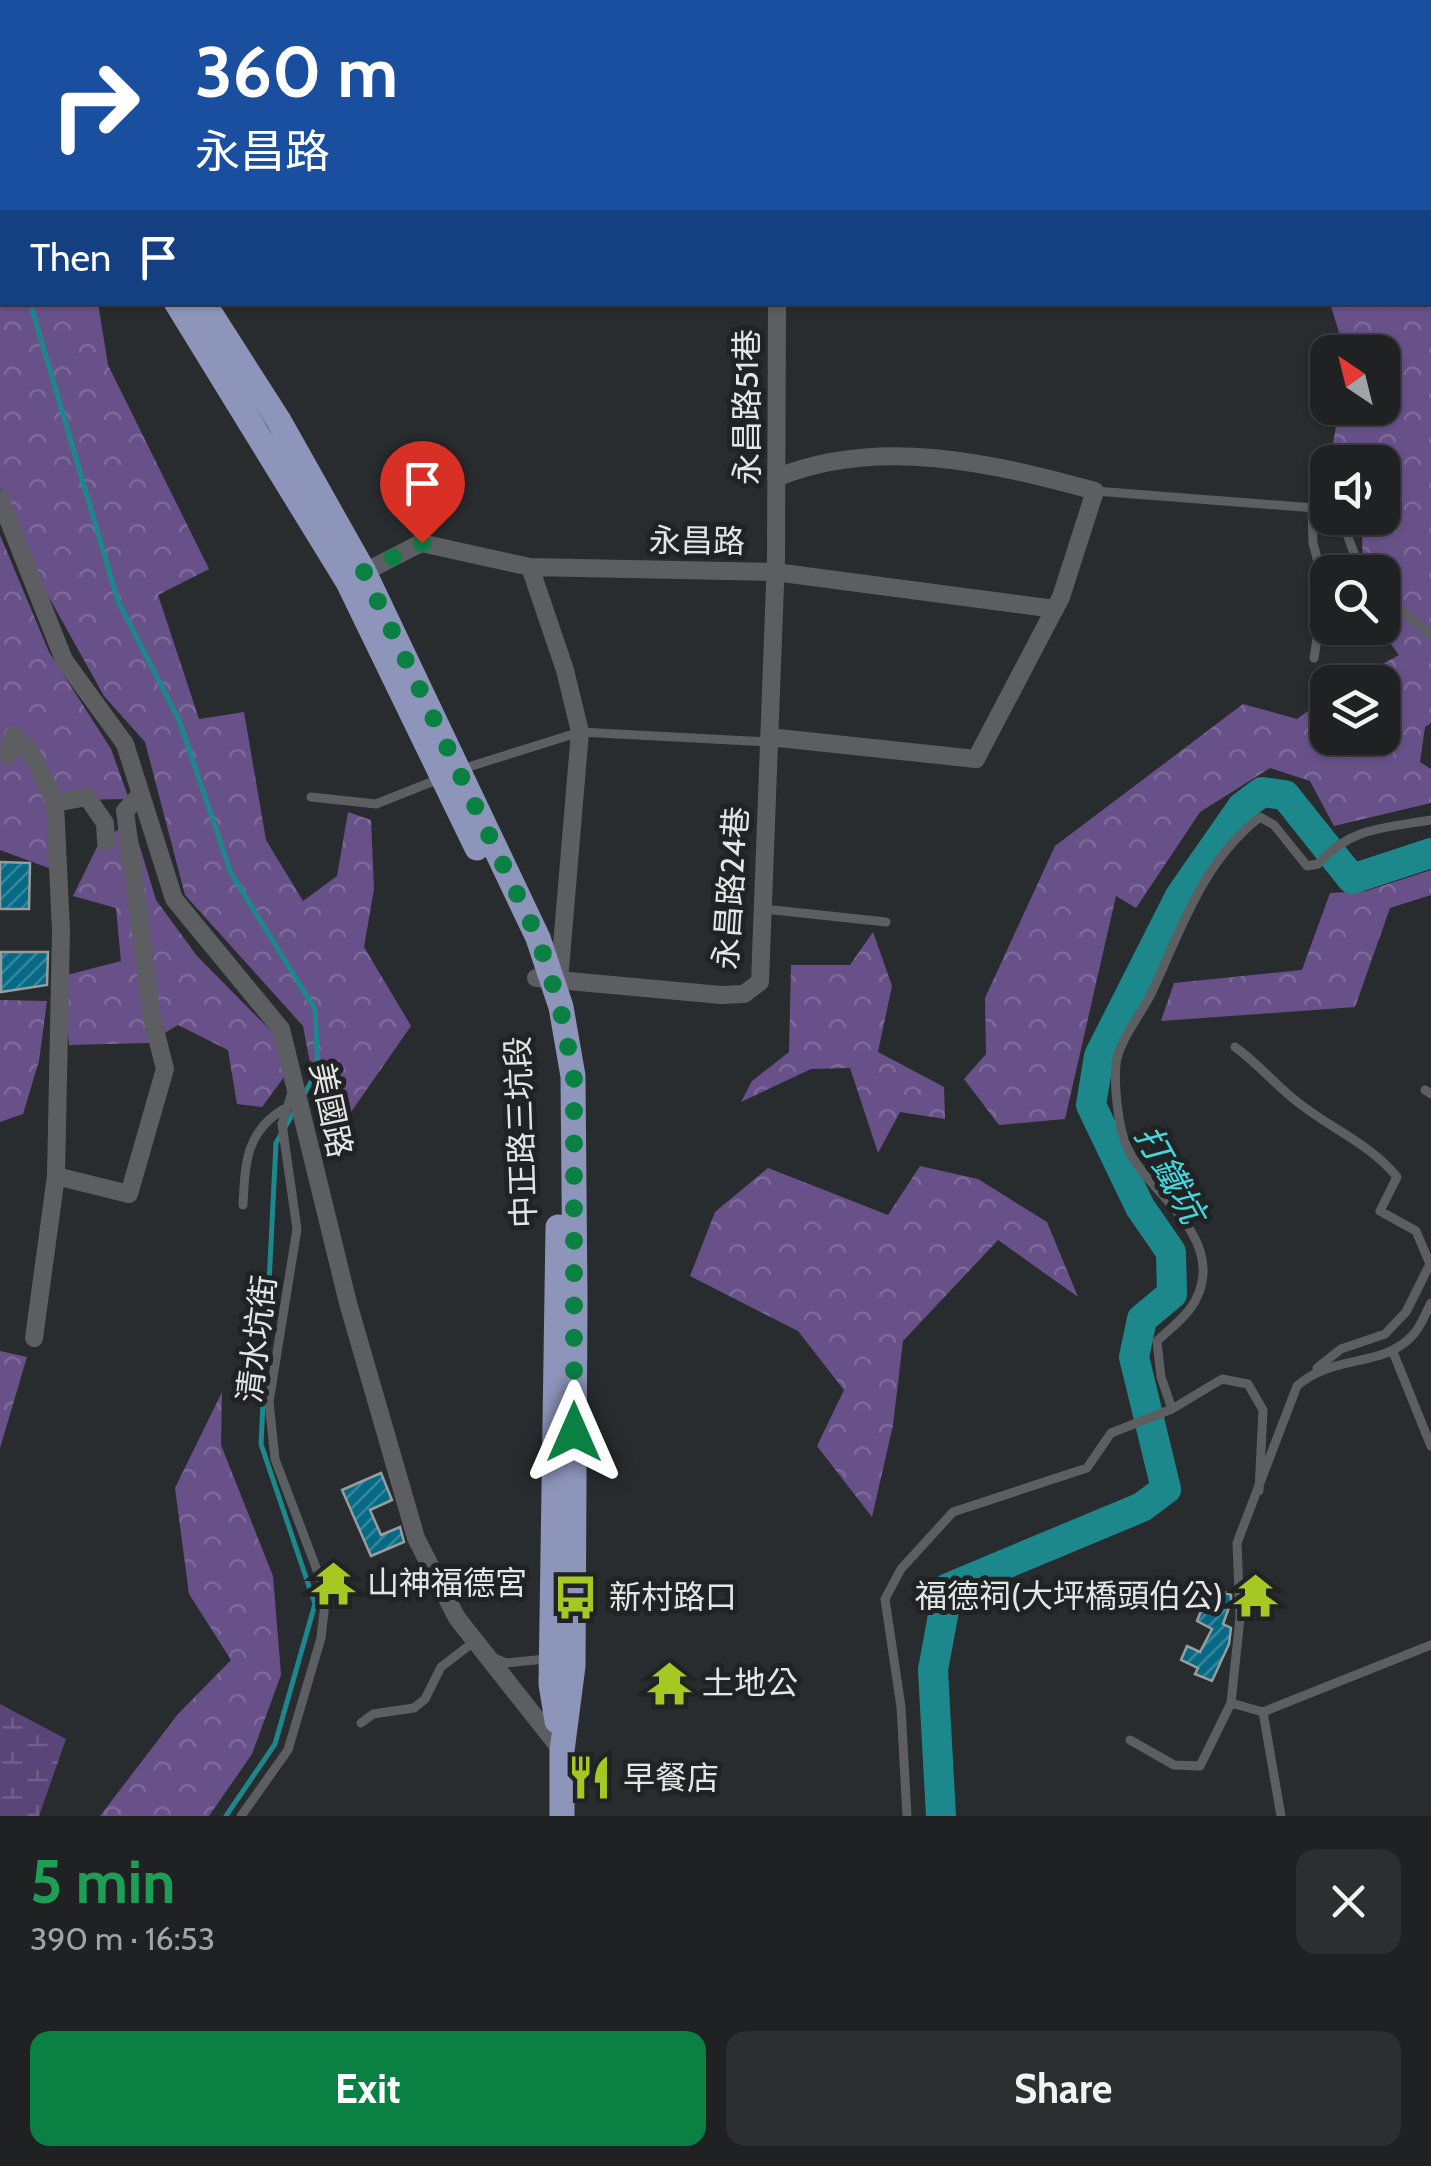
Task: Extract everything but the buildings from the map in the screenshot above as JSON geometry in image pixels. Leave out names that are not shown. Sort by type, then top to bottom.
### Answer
[{"type":"main road","name":"中正路三坑段","points":[[178,305],[356,577]]},
{"type":"main road","name":"中正路三坑段","points":[[205,305],[279,421],[450,774],[538,938],[574,1076],[572,1666],[562,1751],[562,1816]]},
{"type":"main road","name":"中正路三坑段","points":[[549,980],[556,1041],[551,1684],[562,1751]]},
{"type":"street","name":"永昌路51巷","points":[[775,572],[777,305]]},
{"type":"street","points":[[769,739],[976,759],[1055,609],[1095,490],[960,460],[843,458],[776,478]]},
{"type":"street","name":"美國路","points":[[0,499],[64,660],[124,744],[174,899],[281,1029],[291,1122],[416,1538],[457,1618],[562,1751]]},
{"type":"street","name":"永昌路","points":[[356,577],[422,543],[530,567],[775,572],[1055,609]]},
{"type":"street","points":[[530,567],[565,670],[580,732],[549,980]]},
{"type":"street","name":"永昌路24巷","points":[[549,980],[744,994],[760,982],[775,572]]},
{"type":"street","points":[[8,755],[14,736],[32,754],[55,803],[61,931],[56,1176],[34,1338]]},
{"type":"street","points":[[56,1176],[129,1194],[165,1069],[152,1018],[125,811],[142,794]]},
{"type":"street","points":[[55,803],[87,797],[105,823],[106,842]]},
{"type":"lane","points":[[1095,490],[1310,506]]},
{"type":"lane","points":[[1314,535],[1324,588],[1314,658]]},
{"type":"lane","points":[[1400,609],[1431,634]]},
{"type":"lane","points":[[310,797],[376,804],[450,774],[580,732],[769,739]]},
{"type":"lane","points":[[1172,1409],[1161,1377],[1157,1341],[1194,1308],[1203,1273],[1198,1247],[1160,1192],[1138,1171],[1124,1141],[1116,1061],[1196,891],[1235,837],[1260,817],[1274,824],[1307,866],[1318,864],[1338,842],[1373,830],[1431,820]]},
{"type":"lane","points":[[764,909],[886,922]]},
{"type":"lane","points":[[1130,1740],[1174,1765],[1200,1766],[1231,1703],[1240,1618],[1238,1543],[1297,1386],[1341,1349],[1385,1334],[1406,1312],[1430,1264],[1416,1231],[1380,1210],[1397,1178],[1384,1162],[1288,1095],[1267,1070],[1235,1047]]},
{"type":"lane","points":[[243,1204],[253,1135],[264,1120],[291,1098]]},
{"type":"lane","name":"清水坑街","points":[[241,1816],[288,1750],[321,1638],[326,1594],[275,1459],[269,1402],[297,1229],[284,1140],[291,1122]]},
{"type":"lane","points":[[1315,1370],[1393,1352],[1413,1336],[1431,1304]]},
{"type":"lane","points":[[1393,1352],[1431,1446]]},
{"type":"lane","points":[[907,1816],[901,1707],[885,1599],[892,1584],[953,1512],[1087,1468],[1110,1433],[1172,1409],[1222,1379],[1248,1384],[1263,1410],[1259,1491]]},
{"type":"lane","points":[[1231,1703],[1263,1712],[1431,1645]]},
{"type":"lane","points":[[361,1724],[373,1714],[414,1708],[426,1699],[442,1667],[480,1646],[506,1663],[540,1662],[552,1653]]},
{"type":"lane","points":[[1263,1712],[1281,1816]]},
{"type":"green space","points":[[0,305],[98,305],[108,365],[209,569],[158,595],[199,719],[244,712],[266,840],[303,901],[337,876],[348,812],[371,820],[374,889],[364,947],[411,1026],[326,1148],[303,1026],[185,895],[145,742],[104,696],[46,592],[0,488]]},
{"type":"green space","points":[[1331,305],[1431,305],[1431,723],[1425,727],[1420,762],[1431,769],[1431,803],[1334,826],[1310,781],[1270,768],[1200,812],[1136,908],[1116,896],[1065,1119],[999,1125],[964,1079],[986,1054],[985,998],[1055,846],[1243,704],[1297,719],[1310,709],[1310,755],[1400,755],[1400,665],[1381,665],[1399,655],[1392,645],[1400,645],[1400,555],[1363,555],[1362,535],[1400,535],[1400,445],[1333,445],[1336,425],[1400,425],[1400,335],[1340,335]]},
{"type":"green space","points":[[0,535],[49,652],[111,749],[129,799],[62,800],[54,870],[0,850]]},
{"type":"green space","points":[[132,821],[156,900],[197,956],[273,1033],[284,1077],[262,1107],[237,1104],[228,1050],[178,1025],[148,1043],[69,1045],[63,976],[121,961],[116,908],[73,896],[100,841]]},
{"type":"green space","points":[[1431,870],[1431,895],[1390,908],[1355,1007],[1161,1021],[1174,983],[1302,970],[1330,893],[1366,891]]},
{"type":"green space","points":[[873,932],[892,986],[878,1052],[944,1087],[945,1119],[900,1112],[878,1153],[850,1068],[811,1069],[741,1102],[752,1081],[789,1052],[791,965],[850,965]]},
{"type":"green space","points":[[0,1000],[47,1001],[39,1061],[23,1114],[0,1122]]},
{"type":"green space","points":[[920,1166],[978,1179],[1047,1222],[1078,1297],[998,1240],[903,1341],[893,1425],[872,1517],[817,1446],[844,1390],[798,1331],[690,1276],[715,1212],[768,1168],[888,1215]]},
{"type":"green space","points":[[0,1351],[27,1357],[0,1448]]},
{"type":"green space","points":[[222,1392],[221,1445],[273,1576],[281,1675],[252,1754],[209,1816],[100,1816],[178,1714],[231,1660],[189,1594],[175,1488]]},
{"type":"green space","points":[[0,1704],[66,1739],[39,1816],[0,1816]]},
{"type":"waterway","points":[[31,305],[118,601],[179,720],[231,873],[315,1009],[318,1070],[303,1096]]},
{"type":"waterway","name":"打鐵坑","points":[[941,1816],[933,1670],[948,1588],[1142,1507],[1166,1489],[1134,1357],[1142,1319],[1172,1294],[1171,1252],[1140,1207],[1091,1105],[1099,1056],[1180,896],[1242,807],[1262,792],[1285,795],[1352,879],[1431,853]]},
{"type":"waterway","points":[[226,1816],[275,1744],[315,1604],[261,1444],[276,1143],[295,1110]]},
{"type":"place","name":"山神福德宮","points":[[334,1583]]},
{"type":"place","name":"福德祠(大坪橋頭伯公)","points":[[1256,1596]]},
{"type":"place","name":"新村路口","points":[[576,1597]]},
{"type":"place","name":"土地公","points":[[669,1683]]},
{"type":"place","name":"早餐店","points":[[590,1778]]},
{"type":"route","points":[[422,543],[364,572],[538,938],[560,1007],[574,1076],[574,1432]]}]
